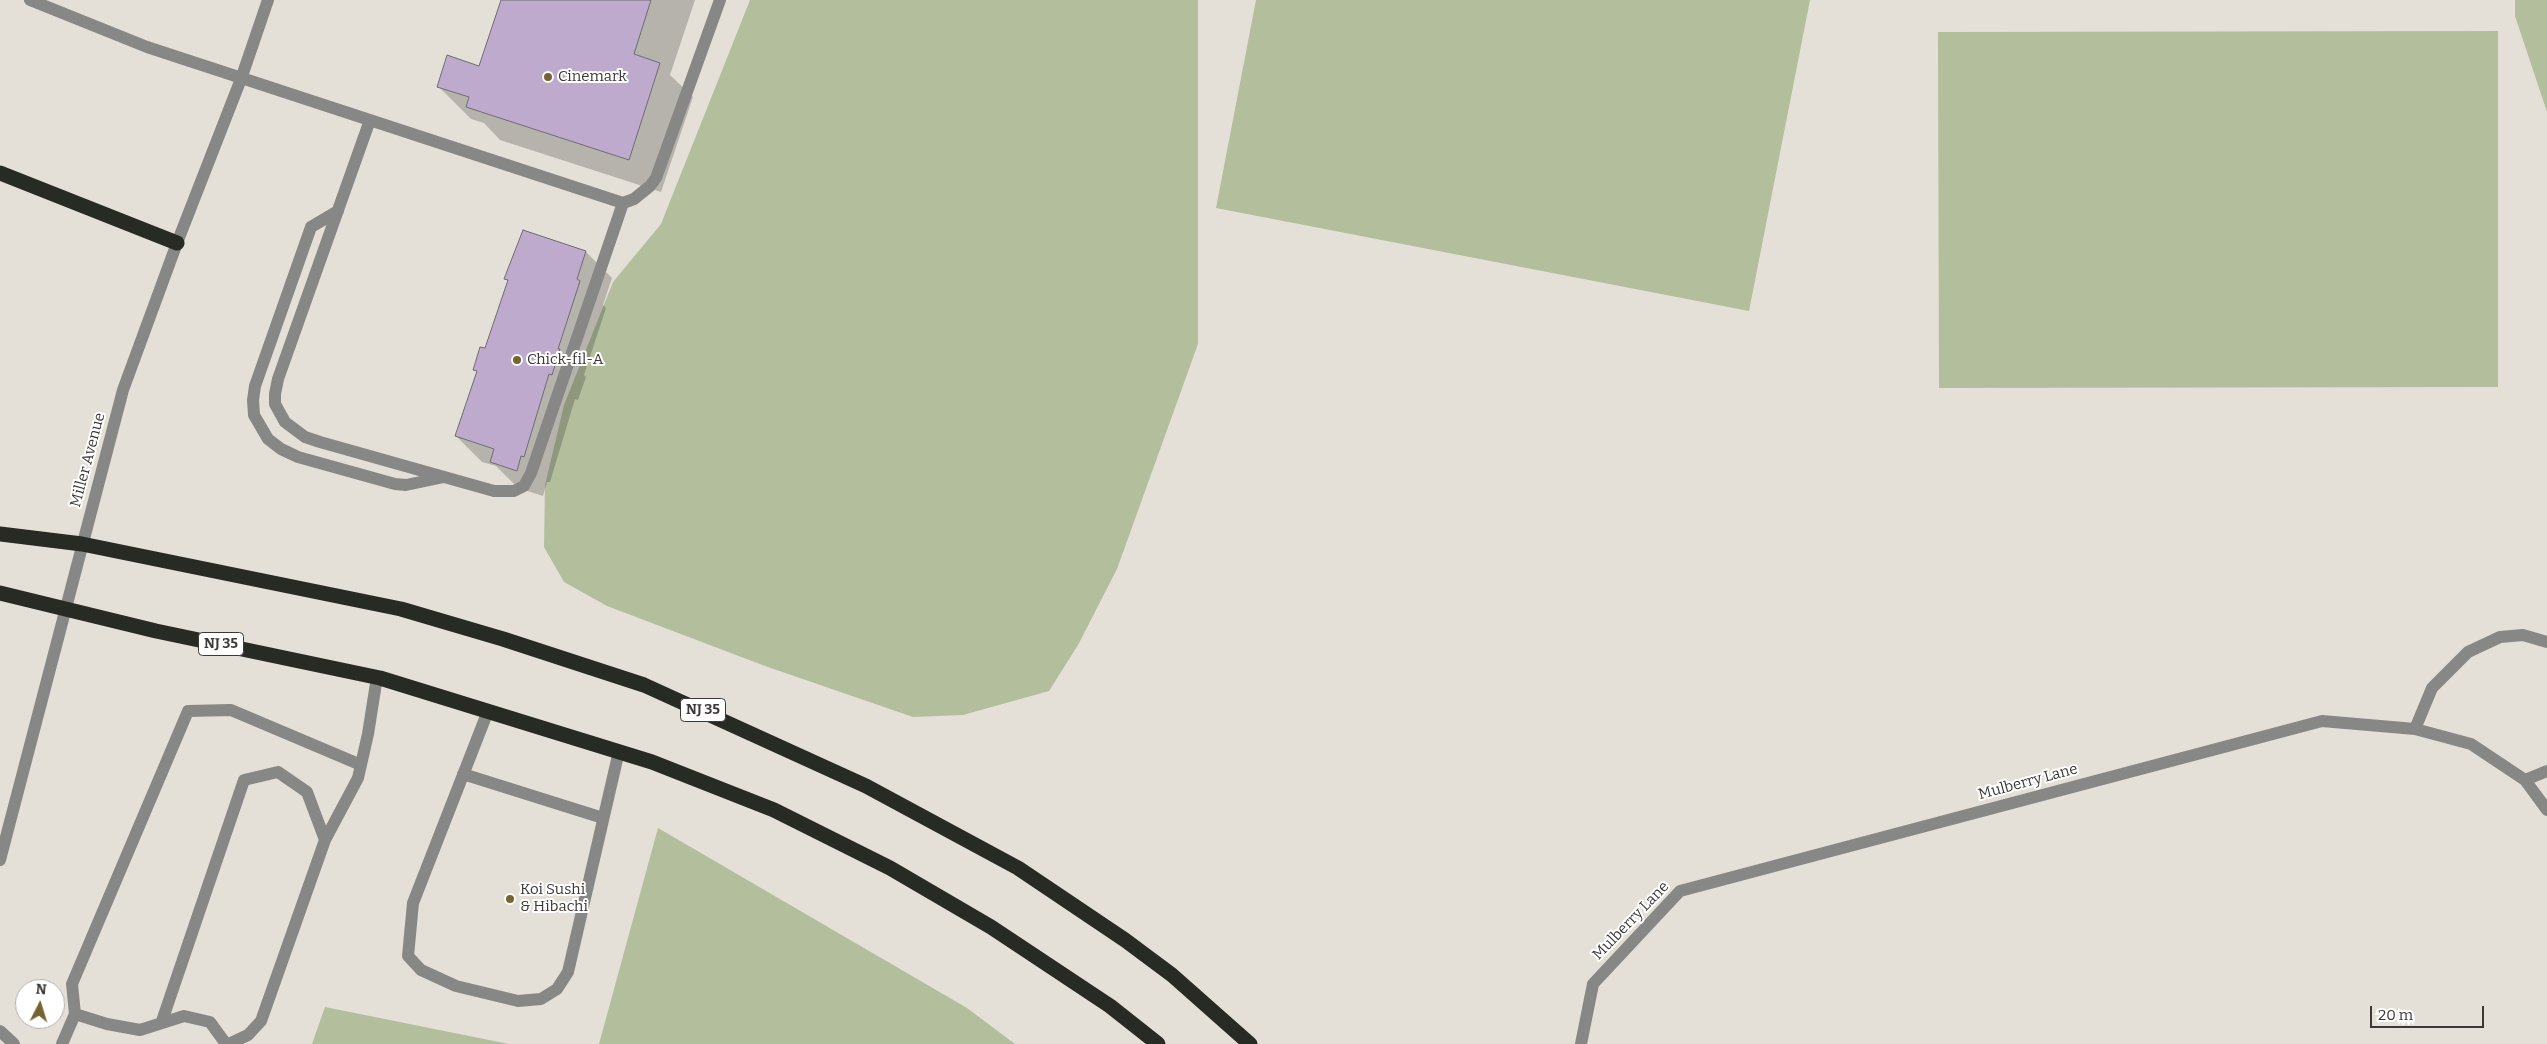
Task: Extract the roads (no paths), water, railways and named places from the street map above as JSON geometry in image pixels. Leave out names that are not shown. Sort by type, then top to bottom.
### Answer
[{"type":"highway","points":[[0,173],[177,243]]},
{"type":"highway","name":"NJ 35","points":[[4,533],[82,544],[401,609],[503,639],[652,688],[866,786],[1018,868],[1125,940],[1172,975],[1250,1044]]},
{"type":"highway","name":"NJ 35","points":[[0,593],[156,631],[377,677],[652,762],[774,810],[890,868],[991,926],[1110,1006],[1158,1044]]},
{"type":"street","points":[[30,0],[120,38],[622,203],[634,199],[650,186],[656,178],[720,0]]},
{"type":"street","name":"Miller Avenue","points":[[0,860],[123,390],[241,78],[268,0]]},
{"type":"street","points":[[370,120],[278,379],[275,404],[285,422],[305,437],[501,492],[520,489],[527,482],[622,203]]},
{"type":"street","points":[[338,211],[311,228],[255,386],[253,400],[254,415],[259,427],[268,439],[281,449],[298,457],[384,481],[406,485],[445,477]]},
{"type":"street","points":[[2415,729],[2432,688],[2468,652],[2500,637],[2523,635],[2547,642]]},
{"type":"street","points":[[75,1014],[107,1024],[140,1030],[184,1016],[210,1022],[227,1044],[248,1035],[261,1021],[325,840],[358,778],[377,677]]},
{"type":"street","points":[[62,1044],[75,1014],[72,984],[188,711],[231,710],[361,765]]},
{"type":"street","points":[[488,711],[413,903],[408,956],[420,970],[456,986],[518,1001],[541,999],[557,989],[568,972],[619,751]]},
{"type":"street","name":"Mulberry Lane","points":[[1581,1044],[1593,984],[1680,891],[2322,721],[2415,729],[2471,744],[2525,780],[2547,810]]},
{"type":"street","points":[[2525,780],[2547,771]]},
{"type":"street","points":[[162,1022],[244,780],[278,772],[307,792],[325,840]]},
{"type":"street","points":[[463,774],[603,818]]},
{"type":"street","points":[[0,1031],[14,1044]]},
{"type":"place","name":"Cinemark","points":[[548,77]]},
{"type":"place","name":"Chick-fil-A","points":[[517,360]]},
{"type":"place","name":"Koi Sushi & Hibachi","points":[[510,899]]}]
